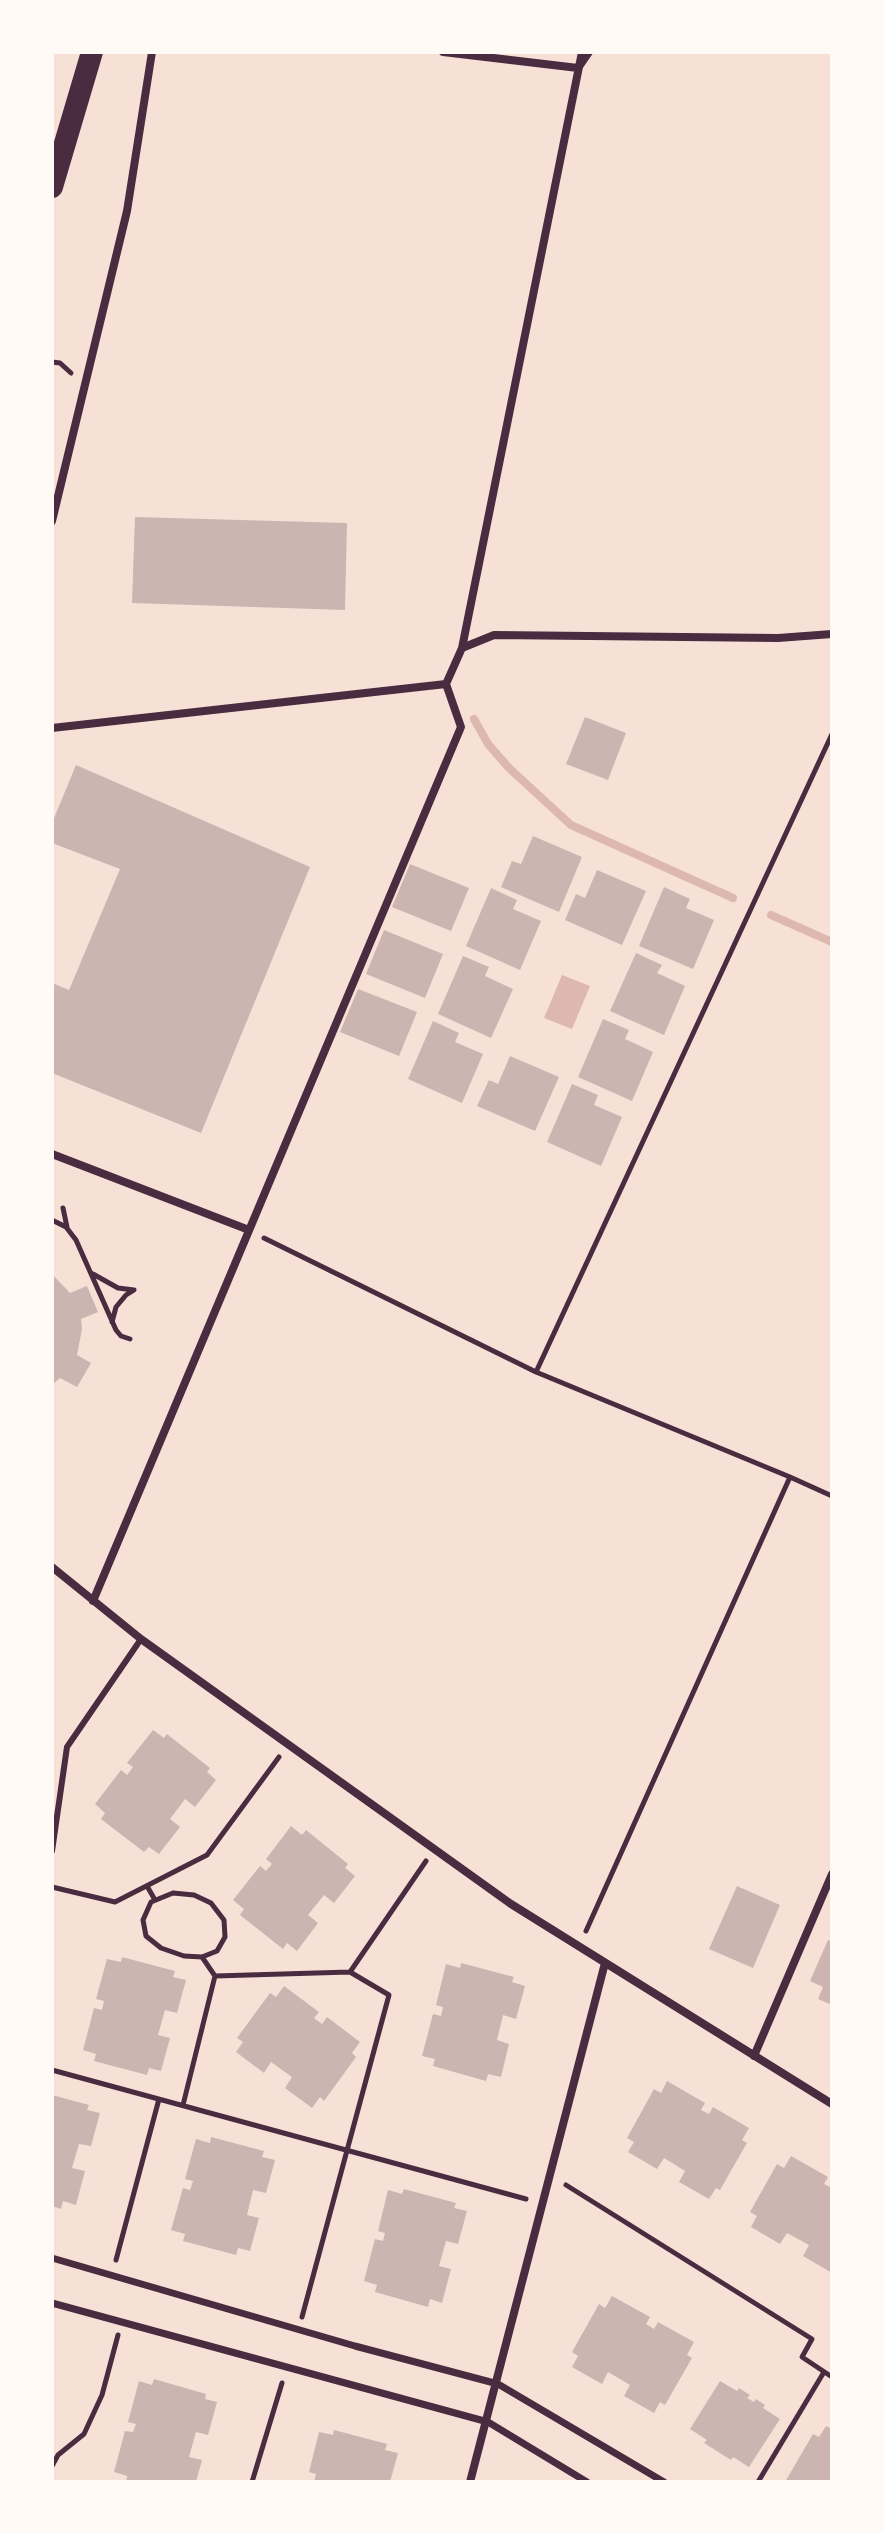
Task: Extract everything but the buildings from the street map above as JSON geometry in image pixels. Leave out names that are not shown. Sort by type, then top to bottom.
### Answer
[{"type":"highway","points":[[52,187],[92,52]]},
{"type":"street","points":[[52,521],[127,211],[152,52]]},
{"type":"street","points":[[443,52],[578,68]]},
{"type":"street","points":[[93,1601],[461,727],[446,684],[462,648],[582,52]]},
{"type":"street","points":[[578,68],[589,52]]},
{"type":"street","points":[[462,648],[494,635],[764,638],[832,634]]},
{"type":"street","points":[[52,728],[446,684]]},
{"type":"street","points":[[52,1154],[249,1230]]},
{"type":"street","points":[[52,1567],[141,1639],[511,1904],[832,2104]]},
{"type":"street","points":[[754,2056],[832,1874]]},
{"type":"street","points":[[470,2482],[498,2384],[605,1963]]},
{"type":"street","points":[[52,2258],[498,2384],[664,2482]]},
{"type":"street","points":[[52,2303],[488,2422],[587,2482]]},
{"type":"lane","points":[[52,1851],[67,1747],[141,1639]]},
{"type":"path","points":[[536,1372],[832,734]]},
{"type":"path","points":[[63,1208],[69,1231]]},
{"type":"path","points":[[52,1220],[69,1231],[76,1240],[112,1322],[121,1336],[130,1339]]},
{"type":"path","points":[[249,1230],[536,1372],[832,1496]]},
{"type":"path","points":[[92,1274],[118,1288],[134,1290],[116,1307],[112,1322]]},
{"type":"path","points":[[579,1947],[790,1477]]},
{"type":"path","points":[[52,1887],[115,1902],[207,1855],[290,1743]]},
{"type":"path","points":[[350,1972],[434,1849]]},
{"type":"path","points":[[147,1886],[155,1900]]},
{"type":"path","points":[[173,1893],[194,1895],[211,1903],[224,1920],[225,1937],[217,1951],[202,1957],[184,1956],[161,1948],[146,1936],[143,1920],[151,1902],[155,1900],[173,1893]]},
{"type":"path","points":[[183,2105],[215,1976],[202,1957]]},
{"type":"path","points":[[215,1976],[350,1972],[389,1995],[298,2329]]},
{"type":"path","points":[[52,2070],[544,2204]]},
{"type":"path","points":[[112,2275],[159,2099]]},
{"type":"path","points":[[551,2176],[812,2339],[802,2357],[832,2377]]},
{"type":"path","points":[[52,2466],[58,2455],[84,2434],[102,2395],[121,2322]]},
{"type":"path","points":[[252,2482],[286,2367]]},
{"type":"path","points":[[758,2482],[824,2372]]},
{"type":"shaded area","points":[[562,975],[590,986],[572,1029],[544,1018]]},
{"type":"waterway","points":[[474,719],[488,744],[509,768],[571,825],[733,898]]},
{"type":"waterway","points":[[771,915],[832,942]]}]
